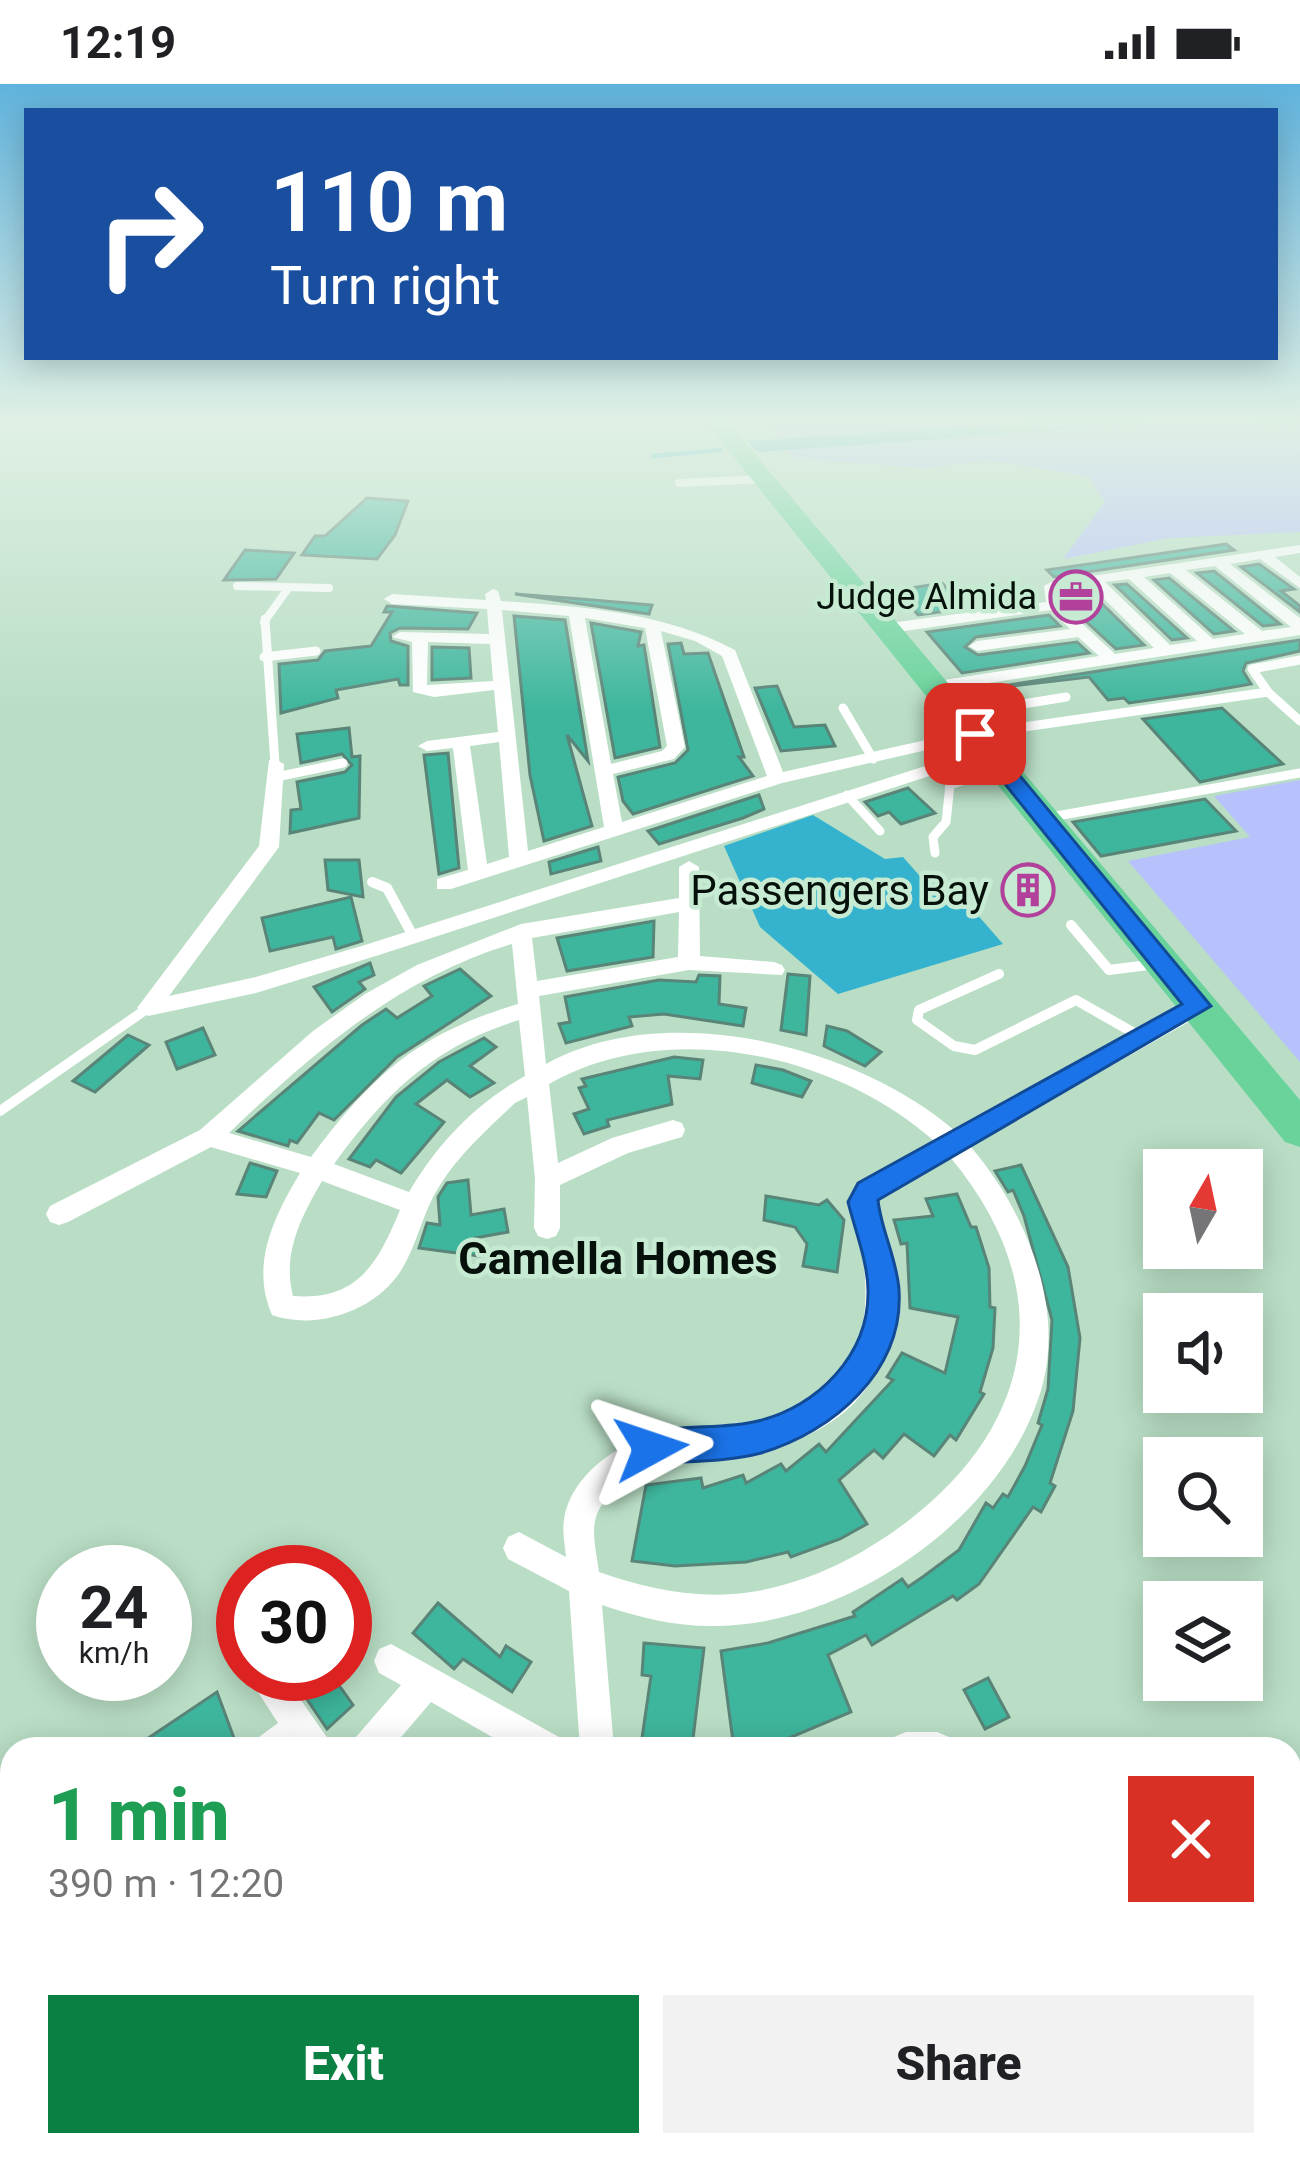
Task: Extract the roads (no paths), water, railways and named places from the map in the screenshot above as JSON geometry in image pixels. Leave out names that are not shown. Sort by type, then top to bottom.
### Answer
[{"type":"highway","points":[[796,517],[1300,1130]]},
{"type":"street","points":[[1111,659],[1054,605],[1048,595],[1051,586],[1300,549]]},
{"type":"street","points":[[1264,555],[1300,584]]},
{"type":"street","points":[[1220,562],[1300,628]]},
{"type":"street","points":[[1175,569],[1258,636]]},
{"type":"street","points":[[1133,575],[1209,643]]},
{"type":"street","points":[[1094,580],[1167,650]]},
{"type":"street","points":[[392,599],[493,600],[652,624],[729,652],[777,779]]},
{"type":"street","points":[[493,600],[519,860]]},
{"type":"street","points":[[890,628],[1054,605]]},
{"type":"street","points":[[577,616],[614,830]]},
{"type":"street","points":[[604,771],[668,755],[676,746],[652,624]]},
{"type":"street","points":[[937,686],[1300,628]]},
{"type":"street","points":[[977,646],[1079,632]]},
{"type":"street","points":[[400,637],[495,639]]},
{"type":"street","points":[[420,638],[419,688],[434,692],[498,685]]},
{"type":"street","points":[[427,746],[504,736]]},
{"type":"street","points":[[461,741],[478,871]]},
{"type":"street","points":[[148,1008],[256,985],[413,936],[847,795],[981,742]]},
{"type":"street","points":[[444,884],[777,779],[981,742]]},
{"type":"street","points":[[148,1008],[269,848],[276,771]]},
{"type":"street","points":[[689,867],[689,963]]},
{"type":"street","points":[[58,1214],[209,1137],[285,1063],[348,1013],[416,971],[521,931],[580,916],[688,904]]},
{"type":"street","points":[[521,931],[547,1179],[547,1228]]},
{"type":"street","points":[[519,1548],[583,1586],[640,1602],[748,1608],[799,1598],[880,1562],[941,1516],[981,1475],[1012,1421],[1032,1364],[1035,1334],[1028,1282],[1013,1243],[953,1141],[854,1074],[746,1042],[646,1044],[538,1078],[488,1112],[455,1145],[415,1205],[388,1268],[361,1292],[307,1312],[282,1306],[272,1288],[277,1254],[316,1168],[346,1127],[419,1055],[528,999],[689,963],[773,970]]},
{"type":"street","points":[[596,1737],[579,1522],[590,1491],[651,1448],[759,1437],[819,1412],[856,1377],[878,1335],[884,1290],[864,1196],[953,1141],[1198,1006]]},
{"type":"street","points":[[547,1179],[621,1145],[673,1130]]},
{"type":"street","points":[[209,1137],[316,1168],[415,1205]]},
{"type":"street","points":[[391,1661],[525,1737]]},
{"type":"street","points":[[378,1737],[425,1683]]},
{"type":"street","points":[[279,1701],[294,1737]]},
{"type":"lane","points":[[237,586],[329,588]]},
{"type":"lane","points":[[287,590],[264,618],[276,771],[343,763]]},
{"type":"lane","points":[[264,657],[316,650]]},
{"type":"lane","points":[[1300,660],[1252,669],[1268,692],[1300,721]]},
{"type":"lane","points":[[981,742],[1268,692]]},
{"type":"lane","points":[[935,853],[933,838],[946,822],[950,785],[981,742],[1066,697]]},
{"type":"lane","points":[[843,708],[873,759]]},
{"type":"lane","points":[[1044,818],[1300,773]]},
{"type":"lane","points":[[847,795],[880,831]]},
{"type":"lane","points":[[372,882],[387,888],[413,936]]},
{"type":"lane","points":[[1071,925],[1109,970],[1163,963]]},
{"type":"lane","points":[[999,974],[919,1010],[917,1019],[953,1046],[975,1050],[1076,1000],[1144,1039]]},
{"type":"lane","points":[[0,1112],[148,1008]]},
{"type":"place","name":"Judge Almida","points":[[1076,597]]},
{"type":"place","name":"Passengers Bay","points":[[1028,890]]},
{"type":"district","name":"Camella Homes","points":[[618,1258]]}]
